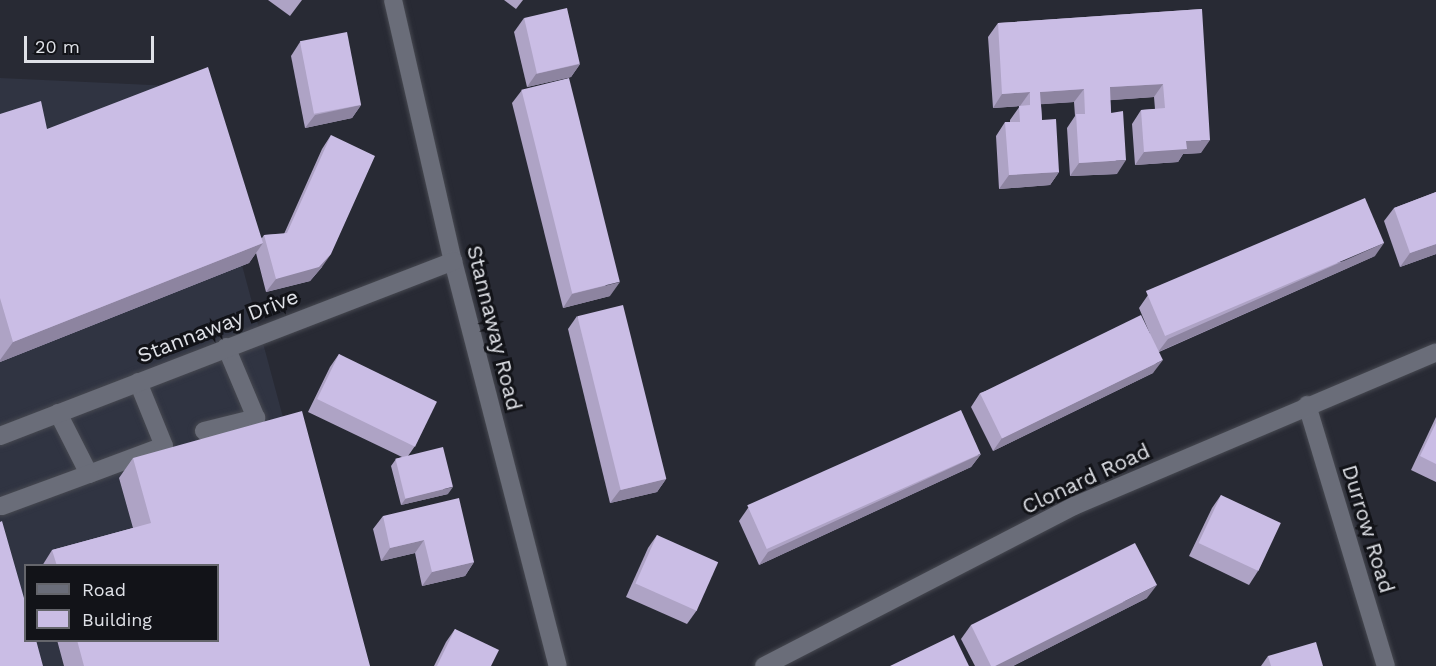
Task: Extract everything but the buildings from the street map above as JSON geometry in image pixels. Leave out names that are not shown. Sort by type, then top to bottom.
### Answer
[{"type":"street","name":"Stannaway Road","points":[[393,0],[453,261],[558,666]]},
{"type":"street","name":"Stannaway Drive","points":[[0,436],[453,261]]},
{"type":"street","points":[[204,431],[256,417],[226,347]]},
{"type":"street","name":"Clonard Road","points":[[764,666],[1074,506],[1436,352]]},
{"type":"street","points":[[2,506],[164,446],[138,382]]},
{"type":"street","name":"Durrow Road","points":[[1307,405],[1386,666]]},
{"type":"street","points":[[58,413],[89,474]]},
{"type":"shaded area","points":[[0,78],[194,87],[350,666],[0,666]]}]
